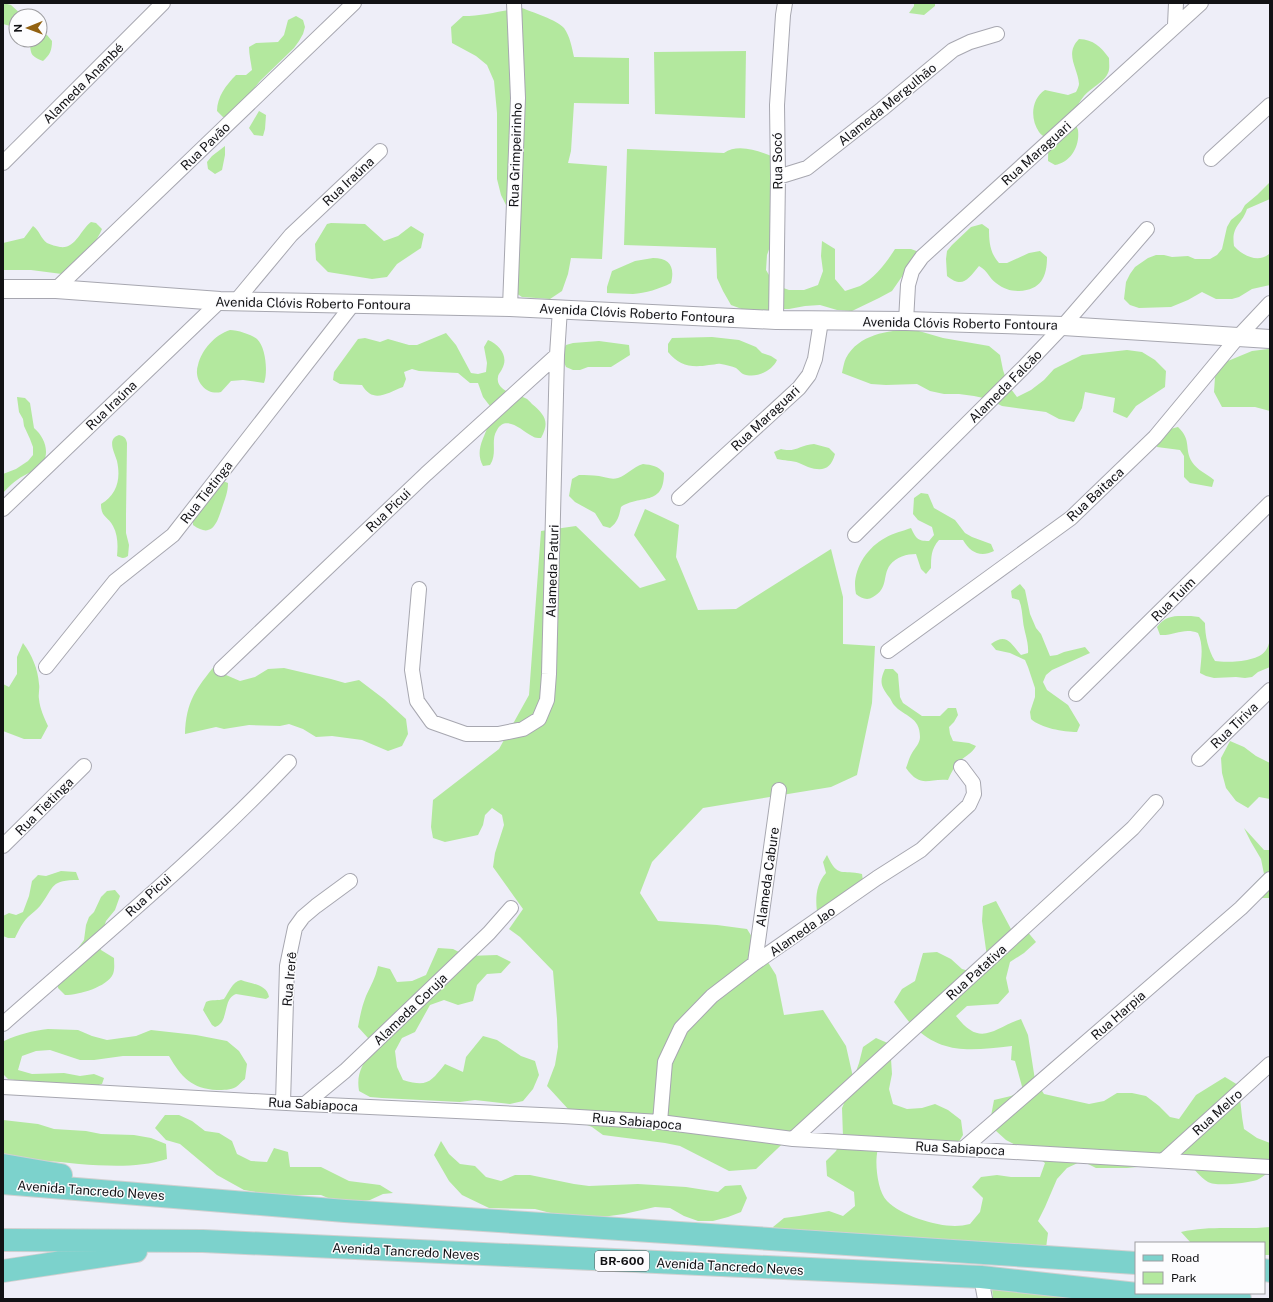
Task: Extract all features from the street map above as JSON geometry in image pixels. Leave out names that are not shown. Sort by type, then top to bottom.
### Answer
[{"type":"main road","points":[[3,1165],[202,1199]]},
{"type":"main road","name":"Avenida Tancredo Neves","points":[[3,1183],[345,1211],[1135,1264]]},
{"type":"main road","name":"Avenida Tancredo Neves","points":[[3,1240],[203,1242],[981,1277],[1133,1296],[1240,1299]]},
{"type":"main road","points":[[3,1271],[203,1242]]},
{"type":"street","name":"Alameda Anambé","points":[[3,163],[163,3]]},
{"type":"street","name":"Rua Pavão","points":[[56,289],[354,3]]},
{"type":"street","name":"Rua Grimpeirinho","points":[[510,307],[518,98],[514,3]]},
{"type":"street","name":"Rua Socó","points":[[776,320],[778,177],[777,105],[785,3]]},
{"type":"street","points":[[1175,25],[1176,3]]},
{"type":"street","name":"Rua Maraguari","points":[[906,321],[908,285],[912,271],[922,257],[1175,25],[1201,3]]},
{"type":"street","name":"Alameda Mergulhão","points":[[778,177],[807,168],[882,109],[953,50],[970,42],[997,34]]},
{"type":"street","points":[[1211,158],[1270,105]]},
{"type":"street","name":"Rua Iraúna","points":[[3,510],[228,301],[291,235],[380,151]]},
{"type":"street","name":"Alameda Falcão","points":[[855,534],[1024,368],[1063,326],[1147,229]]},
{"type":"street","name":"Avenida Clóvis Roberto Fontoura","points":[[3,289],[56,289],[228,301],[510,307],[776,320],[906,321],[1063,326],[1270,339]]},
{"type":"street","name":"Rua Baitaca","points":[[888,651],[1071,518],[1155,437],[1238,337],[1270,303]]},
{"type":"street","name":"Rua Tietinga","points":[[46,667],[115,581],[173,535],[353,304]]},
{"type":"street","name":"Alameda Paturi","points":[[419,589],[412,670],[417,701],[432,722],[466,734],[498,734],[523,729],[539,719],[547,700],[550,666],[557,355],[560,309]]},
{"type":"street","name":"Rua Maraguari","points":[[679,498],[803,383],[809,375],[815,359],[821,321]]},
{"type":"street","name":"Rua Picui","points":[[221,669],[426,474],[557,355]]},
{"type":"street","name":"Rua Tuim","points":[[1076,694],[1270,503]]},
{"type":"street","name":"Rua Tiriva","points":[[1198,759],[1270,690]]},
{"type":"street","name":"Rua Picui","points":[[3,1024],[256,798],[289,762]]},
{"type":"street","name":"Rua Tietinga","points":[[3,846],[84,766]]},
{"type":"street","name":"Alameda Jao","points":[[660,1122],[665,1062],[681,1028],[712,996],[755,963],[877,878],[921,850],[969,805],[974,794],[973,783],[961,766]]},
{"type":"street","name":"Alameda Cabure","points":[[755,963],[779,790]]},
{"type":"street","name":"Rua Patativa","points":[[793,1139],[1133,828],[1156,802]]},
{"type":"street","name":"Rua Harpia","points":[[964,1148],[1241,908],[1270,879]]},
{"type":"street","name":"Rua Irerê","points":[[283,1103],[287,966],[295,928],[303,917],[350,881]]},
{"type":"street","name":"Alameda Coruja","points":[[305,1104],[350,1066],[489,933],[511,908]]},
{"type":"street","name":"Rua Melro","points":[[1164,1160],[1270,1064]]},
{"type":"street","name":"Rua Sabiapoca","points":[[3,1087],[283,1103],[556,1115],[660,1122],[793,1139],[1270,1166]]},
{"type":"street","points":[[981,1277],[985,1299]]},
{"type":"green space","points":[[3,3],[11,5],[14,8],[8,8],[8,25],[3,24]]},
{"type":"green space","points":[[914,3],[935,3],[935,6],[924,15],[909,13],[914,6]]},
{"type":"green space","points":[[522,8],[561,25],[569,38],[574,57],[629,58],[629,104],[574,103],[571,151],[568,163],[607,166],[602,259],[571,258],[568,274],[562,291],[550,299],[522,297],[508,288],[508,209],[501,195],[497,179],[497,113],[494,81],[487,65],[476,56],[452,43],[451,27],[463,16]]},
{"type":"green space","points":[[296,16],[303,20],[305,27],[303,34],[294,48],[260,81],[231,117],[223,117],[217,111],[217,106],[223,92],[236,75],[246,75],[252,70],[249,47],[256,43],[278,42],[284,35],[288,20]]},
{"type":"green space","points":[[48,36],[52,41],[50,52],[43,61],[35,57],[30,48],[48,48]]},
{"type":"green space","points":[[1079,39],[1093,42],[1103,50],[1109,58],[1109,70],[1105,78],[1084,96],[1076,109],[1074,117],[1078,130],[1078,142],[1070,157],[1066,161],[1055,165],[1048,161],[1047,142],[1036,127],[1033,110],[1040,94],[1045,90],[1068,95],[1076,92],[1079,84],[1072,56],[1075,45]]},
{"type":"green space","points":[[746,51],[745,118],[655,114],[654,52]]},
{"type":"green space","points":[[259,111],[266,115],[263,136],[254,135],[249,128]]},
{"type":"green space","points":[[225,146],[222,170],[215,174],[208,169],[207,162]]},
{"type":"green space","points":[[742,148],[755,150],[774,157],[772,241],[767,255],[766,270],[775,285],[789,290],[804,290],[818,285],[823,271],[821,256],[822,241],[835,249],[835,279],[845,291],[860,286],[871,279],[884,265],[895,249],[911,249],[919,252],[892,291],[852,311],[837,310],[820,305],[789,309],[775,309],[763,313],[747,311],[731,305],[723,291],[717,278],[716,248],[624,245],[627,149],[724,153],[730,150]]},
{"type":"green space","points":[[1270,182],[1270,199],[1247,209],[1235,229],[1233,239],[1234,246],[1246,256],[1261,258],[1270,253],[1270,285],[1252,289],[1239,297],[1232,299],[1216,299],[1202,292],[1171,307],[1139,308],[1130,305],[1124,299],[1126,282],[1130,274],[1135,267],[1148,258],[1156,255],[1164,255],[1172,257],[1188,256],[1195,259],[1210,259],[1217,255],[1222,249],[1227,227],[1231,220],[1241,212],[1245,205]]},
{"type":"green space","points":[[91,222],[96,223],[102,229],[90,249],[62,274],[31,270],[3,270],[3,243],[24,238],[33,226],[47,243],[65,247],[74,242]]},
{"type":"green space","points":[[327,224],[365,224],[384,241],[398,236],[411,226],[424,234],[421,248],[397,264],[387,277],[372,279],[328,272],[316,260],[315,244]]},
{"type":"green space","points":[[982,224],[989,229],[991,247],[999,263],[1007,263],[1029,253],[1040,251],[1047,257],[1046,271],[1038,285],[1027,290],[1016,291],[1007,289],[996,283],[979,266],[965,281],[957,282],[947,276],[947,251],[971,227]]},
{"type":"green space","points":[[659,258],[670,264],[672,268],[671,283],[647,292],[630,294],[607,293],[607,287],[612,271],[635,261]]},
{"type":"green space","points":[[912,329],[943,338],[989,346],[1000,355],[1008,385],[1017,397],[1031,390],[1044,380],[1054,369],[1082,355],[1127,350],[1142,352],[1155,360],[1166,371],[1165,387],[1136,406],[1127,418],[1113,412],[1115,398],[1085,392],[1082,408],[1074,422],[1059,419],[1046,412],[1002,406],[988,399],[974,396],[944,394],[930,391],[917,384],[871,384],[842,373],[846,358],[858,344],[874,335]]},
{"type":"green space","points":[[230,330],[248,334],[257,339],[260,343],[265,360],[266,373],[264,383],[243,380],[231,381],[221,392],[210,392],[202,386],[199,381],[197,376],[198,365],[203,353],[210,343],[219,335]]},
{"type":"green space","points":[[446,333],[456,345],[471,373],[478,374],[486,372],[487,363],[484,347],[488,340],[500,348],[504,356],[504,365],[498,376],[498,383],[507,392],[527,399],[543,415],[546,423],[541,438],[534,437],[514,425],[505,423],[501,425],[495,434],[493,456],[490,465],[483,466],[480,450],[493,410],[483,397],[478,383],[470,383],[458,373],[419,371],[412,369],[404,372],[406,379],[403,387],[386,394],[376,396],[366,391],[362,385],[340,384],[333,380],[334,372],[358,339],[365,338],[380,342],[388,339],[409,345],[417,345]]},
{"type":"green space","points":[[712,337],[739,340],[756,347],[762,353],[777,360],[775,364],[767,371],[758,375],[748,375],[743,374],[734,367],[721,364],[703,366],[686,365],[672,357],[668,352],[668,344],[672,338]]},
{"type":"green space","points":[[599,341],[629,345],[630,355],[611,367],[588,367],[580,370],[573,370],[566,367],[562,353],[566,345]]},
{"type":"green space","points":[[1270,349],[1270,411],[1255,407],[1222,407],[1214,392],[1215,377],[1223,363],[1252,351]]},
{"type":"green space","points":[[17,397],[25,398],[30,403],[34,428],[45,443],[46,455],[41,465],[36,470],[17,480],[3,493],[3,474],[16,469],[28,461],[33,455],[33,447],[19,412]]},
{"type":"green space","points":[[1178,427],[1185,436],[1188,453],[1194,465],[1214,480],[1212,487],[1190,483],[1184,477],[1184,456],[1180,450],[1157,447],[1158,439],[1170,429]]},
{"type":"green space","points":[[119,435],[126,440],[127,443],[126,533],[129,545],[128,556],[124,558],[117,556],[117,537],[115,529],[101,509],[101,504],[111,496],[118,480],[117,461],[112,443],[115,437]]},
{"type":"green space","points":[[814,444],[829,448],[835,454],[831,463],[826,468],[818,469],[807,467],[796,462],[777,459],[774,452],[781,449],[790,450]]},
{"type":"green space","points":[[643,464],[655,466],[664,473],[663,484],[660,491],[650,498],[628,503],[621,507],[619,516],[610,528],[603,526],[595,513],[575,502],[569,496],[572,479],[579,475],[594,475],[615,479]]},
{"type":"green space","points":[[223,481],[228,483],[225,499],[216,524],[209,530],[199,529],[193,525],[193,518]]},
{"type":"green space","points":[[921,493],[928,494],[934,508],[955,520],[965,533],[991,544],[994,551],[980,554],[972,551],[963,540],[939,540],[932,553],[931,568],[926,574],[921,569],[916,554],[902,556],[890,565],[886,573],[883,586],[878,593],[869,599],[860,597],[856,594],[855,586],[858,569],[866,554],[878,542],[891,535],[911,528],[919,540],[929,541],[934,535],[932,527],[918,520],[913,514],[914,498]]},
{"type":"green space","points":[[645,509],[679,525],[676,557],[698,610],[736,609],[831,549],[843,597],[843,644],[875,646],[872,703],[857,775],[831,787],[703,808],[652,862],[640,893],[658,921],[717,925],[747,929],[776,975],[784,1015],[823,1010],[846,1046],[853,1077],[756,1169],[729,1171],[680,1146],[603,1135],[592,1127],[580,1122],[547,1086],[555,1065],[558,1047],[553,971],[520,937],[509,929],[523,909],[493,867],[495,853],[504,825],[502,815],[492,808],[485,815],[483,825],[478,835],[445,842],[433,838],[431,827],[433,800],[499,749],[529,695],[541,531],[576,526],[640,588],[666,580],[634,535]]},
{"type":"green space","points":[[1020,584],[1025,590],[1030,614],[1036,628],[1041,634],[1050,656],[1085,647],[1090,653],[1052,670],[1046,675],[1043,682],[1047,690],[1068,705],[1080,725],[1077,732],[1052,729],[1040,725],[1031,719],[1030,712],[1035,697],[1035,688],[1025,660],[1010,653],[996,650],[991,644],[1001,639],[1005,639],[1021,655],[1028,653],[1021,605],[1019,600],[1012,598],[1011,591]]},
{"type":"green space","points":[[1176,616],[1199,617],[1205,623],[1207,642],[1215,661],[1235,662],[1257,657],[1266,650],[1269,644],[1270,636],[1270,667],[1258,672],[1252,677],[1245,678],[1214,678],[1200,673],[1202,648],[1198,633],[1193,631],[1184,631],[1160,635],[1157,627],[1168,618]]},
{"type":"green space","points":[[23,643],[32,657],[36,668],[42,713],[48,726],[41,739],[24,739],[3,731],[3,684],[9,687],[17,674],[17,657]]},
{"type":"green space","points":[[216,664],[226,675],[240,681],[255,677],[268,669],[284,668],[345,683],[359,680],[384,699],[406,719],[408,734],[402,746],[388,751],[362,740],[332,736],[316,737],[303,729],[289,724],[280,726],[249,725],[224,729],[216,727],[185,734],[187,713],[193,696]]},
{"type":"green space","points":[[885,669],[893,669],[898,674],[900,697],[903,703],[922,716],[940,716],[948,708],[956,708],[958,715],[949,727],[953,741],[969,743],[976,746],[957,764],[948,780],[921,780],[911,774],[906,768],[919,741],[919,730],[911,718],[894,705],[884,690],[882,677]]},
{"type":"green space","points":[[1230,741],[1244,747],[1256,756],[1270,763],[1270,799],[1259,797],[1248,808],[1236,801],[1226,788],[1222,773],[1221,758]]},
{"type":"green space","points":[[1244,828],[1264,850],[1270,850],[1270,898],[1261,898],[1253,885],[1264,874],[1261,859]]},
{"type":"green space","points":[[827,855],[831,863],[838,870],[841,872],[862,874],[863,881],[818,917],[816,905],[817,894],[822,878],[826,873],[823,862]]},
{"type":"green space","points":[[61,871],[76,872],[79,880],[63,881],[58,883],[51,889],[39,907],[24,922],[15,938],[3,936],[3,916],[9,913],[16,915],[23,912],[29,896],[32,881],[38,875],[46,876]]},
{"type":"green space","points":[[115,890],[120,896],[115,910],[106,921],[99,943],[101,950],[114,958],[113,974],[110,979],[99,986],[78,994],[65,995],[58,988],[58,980],[70,959],[84,940],[86,925],[89,917],[94,912],[101,897],[107,891]]},
{"type":"green space","points":[[996,901],[1011,929],[1026,930],[1036,942],[1024,953],[1010,962],[1006,978],[1009,992],[998,1004],[967,1006],[956,1016],[965,1026],[980,1034],[994,1031],[1021,1019],[1028,1035],[1035,1080],[1044,1094],[1089,1104],[1104,1101],[1117,1093],[1132,1093],[1146,1096],[1170,1117],[1179,1119],[1196,1095],[1225,1077],[1238,1085],[1244,1129],[1257,1138],[1270,1143],[1270,1172],[1257,1180],[1232,1184],[1218,1184],[1205,1180],[1188,1162],[1127,1168],[1096,1168],[1082,1161],[1067,1168],[1057,1179],[1038,1221],[1048,1233],[1046,1248],[779,1241],[773,1227],[784,1218],[829,1211],[843,1216],[855,1206],[854,1192],[827,1176],[826,1161],[836,1151],[843,1137],[842,1108],[859,1063],[863,1047],[876,1038],[890,1044],[892,1074],[889,1089],[893,1104],[907,1109],[922,1108],[935,1104],[948,1110],[961,1120],[963,1135],[955,1148],[881,1139],[877,1150],[877,1172],[881,1192],[887,1201],[900,1211],[928,1222],[947,1226],[970,1224],[980,1212],[983,1198],[972,1187],[981,1177],[997,1175],[1011,1177],[1040,1177],[1045,1163],[1033,1154],[1006,1140],[995,1130],[991,1116],[994,1100],[1011,1096],[1023,1090],[1015,1061],[1011,1060],[1012,1046],[984,1049],[960,1049],[948,1047],[925,1036],[913,1026],[894,1002],[902,989],[915,981],[923,953],[937,952],[951,959],[962,969],[976,973],[988,964],[982,921],[983,906]]},
{"type":"green space","points":[[438,948],[453,949],[467,956],[497,955],[511,962],[501,973],[487,974],[477,985],[473,1001],[458,1005],[444,1000],[430,1005],[415,1032],[402,1038],[395,1051],[397,1067],[403,1080],[418,1083],[427,1082],[435,1076],[445,1064],[463,1072],[466,1057],[483,1036],[497,1040],[521,1056],[535,1061],[539,1075],[533,1089],[523,1101],[510,1104],[475,1100],[460,1102],[382,1098],[370,1097],[359,1091],[359,1074],[363,1064],[373,1049],[368,1038],[358,1027],[363,1004],[378,966],[390,969],[397,982],[412,981],[426,975]]},
{"type":"green space","points":[[241,980],[262,987],[268,993],[269,997],[266,999],[236,994],[227,1005],[223,1020],[215,1027],[212,1025],[203,1010],[206,1002],[224,999],[233,985]]},
{"type":"green space","points":[[48,1029],[78,1030],[107,1040],[136,1036],[151,1030],[196,1035],[227,1041],[239,1051],[247,1064],[245,1079],[232,1089],[208,1089],[194,1084],[183,1076],[169,1056],[123,1056],[94,1060],[80,1060],[50,1050],[36,1051],[22,1056],[18,1070],[32,1074],[64,1073],[80,1076],[94,1074],[104,1078],[102,1084],[95,1086],[8,1079],[3,1074],[3,1042],[20,1035]]},
{"type":"green space","points":[[165,1115],[179,1115],[192,1121],[205,1131],[219,1133],[232,1141],[237,1154],[251,1161],[267,1162],[274,1148],[288,1152],[290,1167],[321,1167],[349,1181],[380,1185],[393,1193],[383,1194],[370,1200],[356,1202],[335,1201],[321,1195],[274,1195],[244,1190],[217,1175],[180,1144],[166,1140],[155,1128]]},
{"type":"green space","points":[[3,1120],[38,1124],[54,1129],[86,1131],[101,1134],[134,1135],[151,1138],[166,1144],[167,1159],[146,1164],[112,1166],[22,1159],[3,1156]]},
{"type":"green space","points":[[441,1141],[449,1154],[460,1164],[475,1166],[486,1177],[501,1181],[515,1175],[530,1175],[589,1186],[638,1184],[686,1187],[718,1192],[725,1186],[741,1185],[747,1198],[741,1212],[713,1221],[698,1221],[684,1216],[670,1208],[655,1207],[624,1214],[595,1218],[566,1217],[535,1209],[489,1208],[462,1195],[449,1181],[434,1155]]},
{"type":"green space","points":[[1270,1227],[1270,1255],[1265,1255],[1265,1242],[1190,1242],[1181,1232],[1214,1228]]},
{"type":"green space","points":[[992,1288],[1113,1299],[993,1299]]}]
